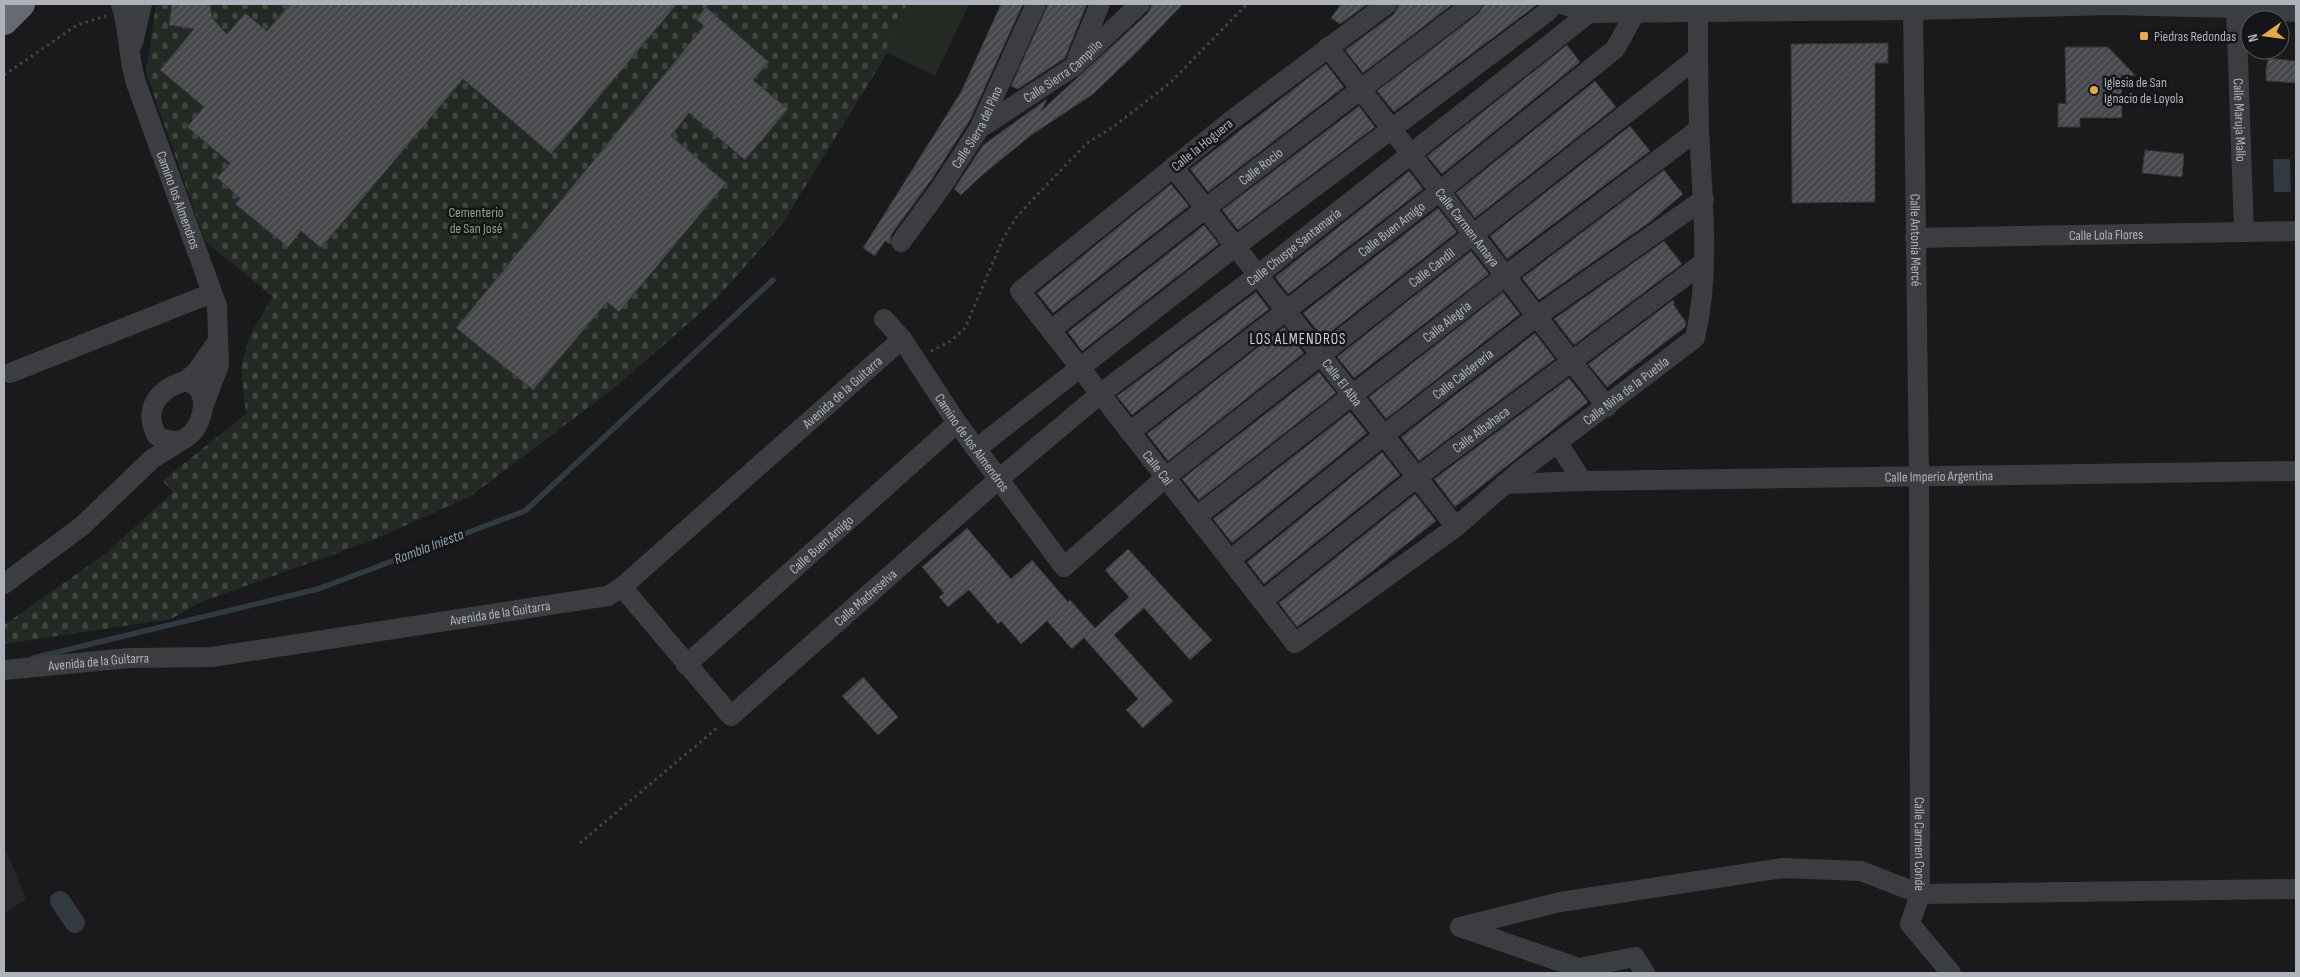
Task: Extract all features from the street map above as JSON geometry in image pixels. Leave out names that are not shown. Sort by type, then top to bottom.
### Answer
[{"type":"highway","points":[[4,21],[21,4]]},
{"type":"street","name":"Calle Sierra del Pino","points":[[901,242],[942,186],[979,129],[1036,4]]},
{"type":"street","points":[[1073,67],[1100,4]]},
{"type":"street","name":"Calle Sierra Campillo","points":[[979,129],[1073,67],[1140,4]]},
{"type":"street","name":"Calle la Hoguera","points":[[1020,291],[1174,167],[1328,47],[1387,4]]},
{"type":"street","name":"Calle Rocío","points":[[1051,330],[1206,208],[1472,4]]},
{"type":"street","points":[[976,449],[1236,246],[1547,12],[1554,4]]},
{"type":"street","points":[[1561,4],[1589,13],[2111,5],[2236,6],[2296,12]]},
{"type":"street","name":"Calle Maruja Mallo","points":[[2236,6],[2244,232]]},
{"type":"street","name":"Camino los Almendros","points":[[134,7],[130,61],[217,306],[219,364],[203,407]]},
{"type":"street","name":"Calle Antonia Mercé","points":[[1913,7],[1919,478]]},
{"type":"street","name":"Calle Buen Amigo","points":[[1130,432],[1440,191],[1615,49],[1634,14],[1629,11]]},
{"type":"street","name":"Calle Niña de la Puebla","points":[[1295,643],[1456,527],[1504,484],[1695,338],[1702,308],[1704,199],[1699,129],[1698,11]]},
{"type":"street","name":"Calle Chuspe Santamaría","points":[[999,479],[1100,394],[1258,275],[1589,13]]},
{"type":"street","name":"Calle Carmen Amaya","points":[[1328,47],[1607,406]]},
{"type":"street","name":"Calle Candil","points":[[1064,567],[1166,477],[1698,57]]},
{"type":"street","name":"Calle Alegría","points":[[1196,517],[1505,276],[1699,129]]},
{"type":"street","name":"Calle El Alba","points":[[1174,167],[1456,527]]},
{"type":"street","name":"Calle Calderería","points":[[1230,560],[1384,435],[1537,316],[1704,199]]},
{"type":"street","name":"Calle Lola Flores","points":[[1915,238],[2296,231]]},
{"type":"street","name":"Calle Albahaca","points":[[1262,601],[1417,477],[1703,263]]},
{"type":"street","name":"Calle Cal","points":[[1020,291],[1295,643]]},
{"type":"street","points":[[10,373],[212,293]]},
{"type":"street","name":"Camino de los Almendros","points":[[884,318],[902,339],[957,423],[1064,567]]},
{"type":"street","name":"Avenida de la Guitarra","points":[[4,670],[129,658],[212,657],[608,596],[622,587],[902,339]]},
{"type":"street","points":[[142,468],[152,439],[150,417],[164,390],[186,381],[197,371],[218,341]]},
{"type":"street","points":[[4,584],[82,526],[142,468],[184,439],[198,423],[203,407],[202,396],[197,387],[186,381]]},
{"type":"street","name":"Calle Buen Amigo","points":[[686,665],[957,423]]},
{"type":"street","points":[[152,426],[157,436],[166,440],[184,439]]},
{"type":"street","points":[[1558,443],[1582,481]]},
{"type":"street","name":"Calle Imperio Argentina","points":[[1504,484],[1582,481],[1919,478],[2296,471]]},
{"type":"street","name":"Calle Carmen Conde","points":[[1919,478],[1920,894],[2296,889]]},
{"type":"street","name":"Calle Madreselva","points":[[731,716],[999,479]]},
{"type":"street","points":[[622,587],[731,716]]},
{"type":"street","points":[[1645,973],[1635,957],[1580,968],[1460,927],[1560,902],[1783,868],[1861,871],[1920,894],[1910,924],[1951,973]]},
{"type":"path","points":[[914,358],[951,341],[965,328],[1003,239],[1016,216],[1087,143],[1112,127],[1171,82],[1247,4]]},
{"type":"path","points":[[4,75],[77,25],[134,7]]},
{"type":"path","points":[[580,843],[731,716]]},
{"type":"shaded area","points":[[2273,159],[2290,159],[2291,192],[2274,192]]},
{"type":"shaded area","points":[[4,845],[26,899],[4,914]]},
{"type":"green space","name":"Cementerio de San José","points":[[156,4],[912,4],[894,42],[781,226],[716,299],[618,385],[471,496],[373,540],[201,602],[171,619],[4,644],[4,625],[105,554],[173,492],[162,481],[246,414],[241,367],[251,333],[273,297],[205,241],[146,72]]},
{"type":"green space","points":[[907,4],[969,4],[935,76],[885,52]]},
{"type":"building","points":[[172,4],[210,4],[212,18],[227,34],[245,13],[267,31],[290,4],[677,4],[551,154],[463,79],[321,248],[301,231],[288,247],[235,204],[240,198],[217,178],[230,163],[187,127],[204,107],[160,70],[194,29],[169,25]]},
{"type":"building","points":[[1001,4],[1023,4],[970,120],[932,179],[891,235],[890,244],[885,241],[875,256],[863,248],[961,92]]},
{"type":"building","points":[[1048,4],[1087,4],[1065,58],[1018,89],[1011,86]]},
{"type":"building","points":[[1152,4],[1183,4],[1093,94],[1030,136],[961,195],[954,189],[983,145],[1047,99],[1041,111],[1148,13]]},
{"type":"building","points":[[1341,4],[1368,4],[1340,24],[1331,18]]},
{"type":"building","points":[[1399,4],[1453,4],[1363,73],[1345,50],[1394,14]]},
{"type":"building","points":[[1484,4],[1538,4],[1394,112],[1377,91],[1479,13]]},
{"type":"building","points":[[706,7],[769,62],[753,80],[788,109],[745,160],[689,113],[671,136],[726,183],[619,312],[607,302],[533,390],[456,328],[704,26],[696,19]]},
{"type":"building","points":[[1888,43],[1888,63],[1875,63],[1875,202],[1792,203],[1791,44]]},
{"type":"building","points":[[1567,45],[1580,62],[1442,174],[1427,156]]},
{"type":"building","name":"Iglesia de San Ignacio de Loyola","points":[[2065,47],[2108,47],[2136,76],[2121,75],[2122,118],[2080,118],[2080,127],[2058,127],[2058,103],[2066,104]]},
{"type":"building","points":[[2268,60],[2296,61],[2296,83],[2266,81]]},
{"type":"building","points":[[1326,64],[1344,87],[1208,192],[1190,169]]},
{"type":"building","points":[[1595,81],[1616,107],[1475,218],[1456,193]]},
{"type":"building","points":[[1359,106],[1375,127],[1238,230],[1222,210]]},
{"type":"building","points":[[1630,126],[1650,151],[1507,259],[1490,236]]},
{"type":"building","points":[[2145,150],[2184,154],[2182,177],[2142,173]]},
{"type":"building","points":[[1664,170],[1683,194],[1650,222],[1539,300],[1522,278]]},
{"type":"building","points":[[1409,171],[1423,189],[1288,294],[1275,277]]},
{"type":"building","points":[[1171,184],[1189,206],[1053,313],[1037,293]]},
{"type":"building","points":[[1438,208],[1457,232],[1323,338],[1303,313]]},
{"type":"building","points":[[1204,225],[1219,244],[1082,351],[1068,332]]},
{"type":"building","points":[[1664,241],[1682,264],[1574,345],[1554,319]]},
{"type":"building","points":[[1471,251],[1489,274],[1354,378],[1337,357]]},
{"type":"building","points":[[1256,292],[1269,309],[1132,415],[1117,396]]},
{"type":"building","points":[[1503,292],[1520,314],[1386,419],[1369,397]]},
{"type":"building","points":[[1673,300],[1675,303],[1673,304],[1686,322],[1685,327],[1607,387],[1588,364]]},
{"type":"building","points":[[1284,327],[1304,353],[1168,461],[1147,434]]},
{"type":"building","points":[[1535,333],[1555,359],[1419,461],[1401,437]]},
{"type":"building","points":[[1319,372],[1336,393],[1199,500],[1182,479]]},
{"type":"building","points":[[1569,378],[1588,402],[1455,507],[1434,479]]},
{"type":"building","points":[[1350,412],[1367,433],[1232,543],[1213,519]]},
{"type":"building","points":[[1382,452],[1400,475],[1264,584],[1247,562]]},
{"type":"building","points":[[1415,494],[1436,521],[1352,587],[1297,627],[1279,603]]},
{"type":"building","points":[[967,528],[1011,579],[1032,560],[1068,602],[1070,600],[1095,628],[1129,597],[1105,570],[1128,549],[1212,640],[1190,660],[1144,608],[1114,635],[1173,701],[1143,728],[1126,710],[1138,699],[1084,638],[1072,649],[1047,621],[1021,644],[1001,621],[998,624],[969,590],[948,607],[939,597],[944,593],[922,567]]},
{"type":"building","points":[[863,677],[898,717],[878,735],[842,696]]},
{"type":"waterway","name":"Rambla Iniesta","points":[[33,658],[318,589],[525,511],[773,280]]},
{"type":"waterway","points":[[60,901],[75,923]]},
{"type":"place","name":"Piedras Redondas","points":[[2144,36]]},
{"type":"place","name":"Iglesia de San Ignacio de Loyola","points":[[2094,90]]},
{"type":"district","name":"LOS ALMENDROS","points":[[1298,339]]}]
